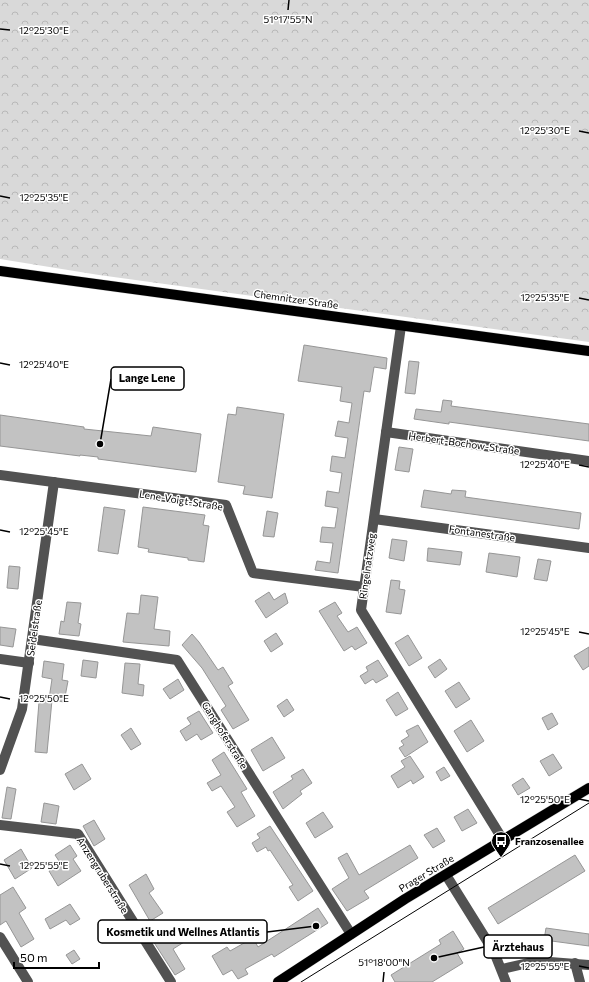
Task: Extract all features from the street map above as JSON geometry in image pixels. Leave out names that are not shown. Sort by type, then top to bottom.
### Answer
[{"type":"main road","name":"Chemnitzer Straße","points":[[0,271],[589,351]]},
{"type":"main road","name":"Prager Straße","points":[[278,982],[351,934],[589,788]]},
{"type":"street","name":"Ringelnatzweg","points":[[401,326],[361,610],[504,840]]},
{"type":"street","name":"Herbert-Bochow-Straße","points":[[386,432],[589,460]]},
{"type":"street","name":"Lene-Voigt-Straße","points":[[0,475],[226,505],[253,574],[364,587]]},
{"type":"street","name":"Seidelstraße","points":[[0,770],[22,709],[54,482]]},
{"type":"street","name":"Fontanestraße","points":[[374,519],[589,548]]},
{"type":"street","name":"Ganghoferstraße","points":[[32,639],[177,660],[351,934]]},
{"type":"street","points":[[0,659],[29,663]]},
{"type":"street","name":"Anzengruberstraße","points":[[0,825],[78,834],[171,982]]},
{"type":"street","points":[[446,875],[486,938],[502,969],[506,982]]},
{"type":"street","points":[[0,937],[28,982]]},
{"type":"street","points":[[502,969],[537,961],[589,965]]},
{"type":"street","points":[[575,963],[580,982]]},
{"type":"green space","points":[[0,0],[589,0],[589,342],[99,275],[0,259]]},
{"type":"building","points":[[304,345],[387,358],[386,369],[374,367],[370,392],[364,391],[338,573],[315,570],[317,561],[330,563],[333,543],[320,542],[322,527],[335,528],[338,508],[325,506],[327,491],[339,493],[342,473],[330,471],[332,456],[345,458],[348,438],[335,436],[338,421],[349,423],[352,403],[340,401],[342,387],[298,381]]},
{"type":"building","points":[[409,361],[419,362],[415,394],[405,393]]},
{"type":"building","points":[[443,400],[452,401],[451,406],[589,424],[589,441],[449,422],[449,424],[414,419],[416,409],[441,412]]},
{"type":"building","points":[[237,407],[284,414],[272,498],[243,494],[245,486],[218,482],[228,414],[236,415]]},
{"type":"building","points":[[0,415],[84,427],[84,429],[151,436],[153,427],[201,434],[196,472],[98,459],[98,457],[0,446]]},
{"type":"building","points":[[399,447],[413,449],[409,472],[395,470]]},
{"type":"building","points":[[424,490],[451,494],[452,490],[466,491],[465,497],[581,513],[579,529],[421,507]]},
{"type":"building","points":[[104,507],[125,510],[118,554],[98,551]]},
{"type":"building","points":[[143,507],[205,515],[203,525],[209,526],[204,562],[148,552],[149,549],[138,547]]},
{"type":"building","points":[[267,511],[278,513],[274,537],[263,536]]},
{"type":"building","points":[[392,539],[407,541],[404,561],[389,558]]},
{"type":"building","points":[[428,548],[462,552],[460,565],[427,561]]},
{"type":"building","points":[[489,553],[520,557],[517,577],[486,572]]},
{"type":"building","points":[[538,559],[551,561],[547,581],[534,579]]},
{"type":"building","points":[[9,566],[20,567],[18,589],[7,588]]},
{"type":"building","points":[[391,580],[400,581],[399,589],[405,590],[401,614],[386,612]]},
{"type":"building","points":[[269,592],[274,600],[285,593],[288,603],[266,618],[255,601]]},
{"type":"building","points":[[141,595],[158,597],[154,629],[170,631],[169,646],[123,642],[127,613],[139,614]]},
{"type":"building","points":[[67,602],[81,603],[78,623],[81,624],[79,636],[59,634],[61,621],[64,622]]},
{"type":"building","points":[[335,602],[342,613],[337,616],[348,632],[357,627],[367,643],[355,650],[352,646],[344,651],[319,611]]},
{"type":"building","points":[[0,627],[16,629],[13,647],[0,645]]},
{"type":"building","points":[[276,633],[283,644],[271,652],[264,641]]},
{"type":"building","points":[[192,634],[218,670],[223,667],[233,683],[228,686],[249,720],[233,729],[221,710],[226,706],[202,668],[182,645]]},
{"type":"building","points":[[408,635],[422,658],[409,666],[395,643]]},
{"type":"building","points":[[589,647],[589,666],[583,670],[574,656]]},
{"type":"building","points":[[440,659],[447,669],[435,678],[428,667]]},
{"type":"building","points":[[83,660],[98,662],[96,678],[81,676]]},
{"type":"building","points":[[378,660],[388,676],[376,683],[373,679],[365,684],[360,676],[368,671],[366,667]]},
{"type":"building","points":[[44,661],[64,664],[62,680],[68,681],[64,702],[52,700],[47,753],[35,752],[39,702],[40,703],[41,699],[49,699],[52,679],[42,677]]},
{"type":"building","points":[[125,663],[140,664],[138,684],[144,685],[143,696],[122,693]]},
{"type":"building","points":[[178,679],[184,690],[170,699],[163,689]]},
{"type":"building","points":[[459,682],[470,699],[456,708],[445,691]]},
{"type":"building","points":[[398,692],[408,709],[396,716],[386,700]]},
{"type":"building","points":[[287,699],[294,710],[284,717],[277,706]]},
{"type":"building","points":[[199,711],[213,733],[201,740],[197,734],[186,741],[180,731],[191,724],[187,718]]},
{"type":"building","points":[[552,713],[558,724],[548,730],[542,718]]},
{"type":"building","points":[[471,720],[484,741],[467,752],[454,731]]},
{"type":"building","points":[[418,725],[428,742],[405,757],[399,748],[404,745],[401,741],[409,736],[406,731]]},
{"type":"building","points":[[131,728],[141,744],[131,750],[121,735]]},
{"type":"building","points":[[272,737],[285,758],[263,771],[251,750]]},
{"type":"building","points":[[224,752],[247,789],[241,792],[255,816],[237,827],[227,812],[235,807],[221,786],[212,791],[207,783],[221,775],[212,760]]},
{"type":"building","points":[[553,754],[562,768],[549,776],[540,761]]},
{"type":"building","points":[[410,756],[424,777],[413,784],[411,780],[398,788],[391,776],[405,767],[401,761]]},
{"type":"building","points":[[82,764],[91,779],[74,790],[65,774]]},
{"type":"building","points":[[444,767],[450,776],[441,781],[436,772]]},
{"type":"building","points":[[303,769],[312,783],[300,791],[302,794],[283,809],[273,792],[293,779],[291,776]]},
{"type":"building","points":[[523,778],[530,788],[518,795],[512,785]]},
{"type":"building","points":[[7,787],[16,789],[11,819],[2,818]]},
{"type":"building","points":[[44,803],[59,806],[56,824],[41,822]]},
{"type":"building","points":[[468,809],[477,823],[462,831],[454,817]]},
{"type":"building","points":[[323,812],[333,827],[315,838],[306,823]]},
{"type":"building","points":[[94,820],[105,839],[94,846],[83,826]]},
{"type":"building","points":[[270,826],[313,891],[298,901],[289,887],[293,885],[270,850],[268,851],[266,847],[257,852],[252,843],[260,838],[257,834]]},
{"type":"building","points":[[437,828],[445,841],[433,848],[424,835]]},
{"type":"building","points":[[70,845],[77,856],[73,859],[81,871],[58,886],[49,871],[61,864],[55,855]]},
{"type":"building","points":[[410,845],[418,858],[364,891],[369,898],[347,911],[332,889],[349,878],[338,858],[347,853],[359,875]]},
{"type":"building","points":[[21,849],[32,868],[15,879],[4,860]]},
{"type":"building","points":[[575,855],[585,871],[498,924],[488,908]]},
{"type":"building","points":[[146,874],[154,889],[149,893],[163,913],[150,921],[129,885]]},
{"type":"building","points":[[13,887],[26,908],[19,913],[34,939],[21,947],[6,921],[0,925],[0,895]]},
{"type":"building","points":[[70,904],[80,919],[70,925],[66,920],[50,929],[45,919]]},
{"type":"building","points":[[318,908],[328,923],[274,957],[272,954],[245,969],[248,974],[238,979],[232,970],[223,975],[212,956],[227,947],[230,951],[253,938],[258,947]]},
{"type":"building","points":[[180,924],[189,939],[173,949],[185,969],[175,975],[153,941]]},
{"type":"building","points":[[546,928],[589,934],[589,946],[544,940]]},
{"type":"building","points":[[453,931],[464,949],[457,953],[463,963],[432,982],[395,982],[391,975],[441,944],[439,940]]},
{"type":"building","points":[[74,950],[80,959],[72,964],[66,955]]},
{"type":"tram line","points":[[301,982],[589,803]]},
{"type":"place","name":"Lange Lene","points":[[100,444]]},
{"type":"place","name":"Franzosenallee","points":[[501,858]]},
{"type":"place","name":"Kosmetik und Wellnes Atlantis","points":[[316,926]]},
{"type":"place","name":"Ärztehaus","points":[[434,958]]}]
